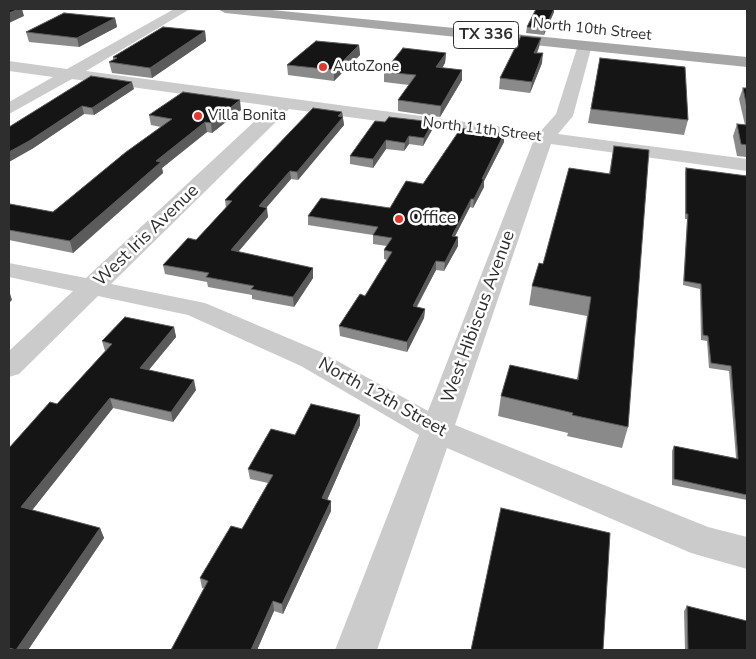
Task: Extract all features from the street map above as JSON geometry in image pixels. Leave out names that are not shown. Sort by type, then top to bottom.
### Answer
[{"type":"main road","name":"North 10th Street","points":[[225,9],[747,62]]},
{"type":"street","points":[[9,109],[183,9]]},
{"type":"street","name":"West Hibiscus Avenue","points":[[356,650],[544,138],[564,116],[585,45]]},
{"type":"street","name":"North 11th Street","points":[[9,66],[747,165]]},
{"type":"street","name":"West Iris Avenue","points":[[9,367],[284,104]]},
{"type":"street","name":"North 12th Street","points":[[9,270],[196,309],[311,359],[438,431],[704,542],[747,553]]},
{"type":"building","points":[[9,9],[19,9],[9,13]]},
{"type":"building","points":[[536,9],[554,9],[545,28],[527,27]]},
{"type":"building","points":[[64,13],[115,18],[77,38],[26,32]]},
{"type":"building","points":[[163,27],[205,31],[150,68],[109,62],[117,58],[113,57]]},
{"type":"building","points":[[521,36],[541,38],[534,53],[543,53],[532,82],[500,78]]},
{"type":"building","points":[[316,41],[359,45],[334,70],[287,65]]},
{"type":"building","points":[[403,48],[446,53],[436,67],[462,70],[441,106],[398,100],[416,75],[384,72]]},
{"type":"building","points":[[600,58],[685,67],[688,120],[591,109]]},
{"type":"building","points":[[91,76],[132,82],[92,108],[82,106],[9,152],[9,127]]},
{"type":"building","points":[[743,88],[747,88],[747,108]]},
{"type":"building","points":[[183,92],[240,100],[211,123],[205,122],[156,161],[161,162],[70,241],[9,230],[10,204],[53,212],[126,152],[172,119],[149,115]]},
{"type":"building","points":[[313,108],[342,112],[338,116],[343,117],[297,172],[290,171],[259,206],[267,208],[231,250],[313,268],[293,297],[251,289],[254,286],[206,277],[209,273],[163,265],[188,238],[196,240],[232,201],[225,200]]},
{"type":"building","points":[[389,117],[433,122],[424,138],[409,136],[405,143],[386,140],[373,159],[350,156],[375,121],[385,122]]},
{"type":"building","points":[[737,124],[747,125],[747,145],[741,144]]},
{"type":"building","points":[[461,128],[504,134],[474,199],[471,199],[452,236],[458,237],[445,262],[436,261],[413,306],[425,309],[407,342],[339,326],[360,294],[365,296],[392,252],[384,250],[392,238],[373,235],[378,227],[308,216],[321,198],[390,208],[406,181],[423,184]]},
{"type":"building","points":[[614,146],[649,150],[628,427],[572,415],[573,413],[501,396],[510,365],[578,380],[591,297],[532,286],[539,263],[543,264],[569,168],[610,174]]},
{"type":"building","points":[[686,168],[747,176],[747,495],[674,479],[674,446],[738,459],[731,366],[711,363],[708,336],[703,335],[701,284],[684,281],[688,214],[686,214]]},
{"type":"building","points":[[125,317],[174,327],[140,368],[194,380],[171,412],[110,398],[21,507],[100,528],[16,650],[9,648],[9,448],[50,402],[57,404],[112,344],[102,341]]},
{"type":"building","points":[[311,404],[360,415],[322,498],[331,501],[282,604],[273,601],[251,650],[171,650],[208,581],[200,578],[231,526],[242,529],[273,475],[248,469],[271,429],[295,435]]},
{"type":"building","points":[[501,508],[610,533],[603,650],[471,650]]},
{"type":"building","points":[[687,606],[747,621],[747,650],[688,650]]},
{"type":"place","name":"AutoZone","points":[[323,67]]},
{"type":"place","name":"Villa Bonita","points":[[198,116]]},
{"type":"place","name":"Office","points":[[399,219]]}]
